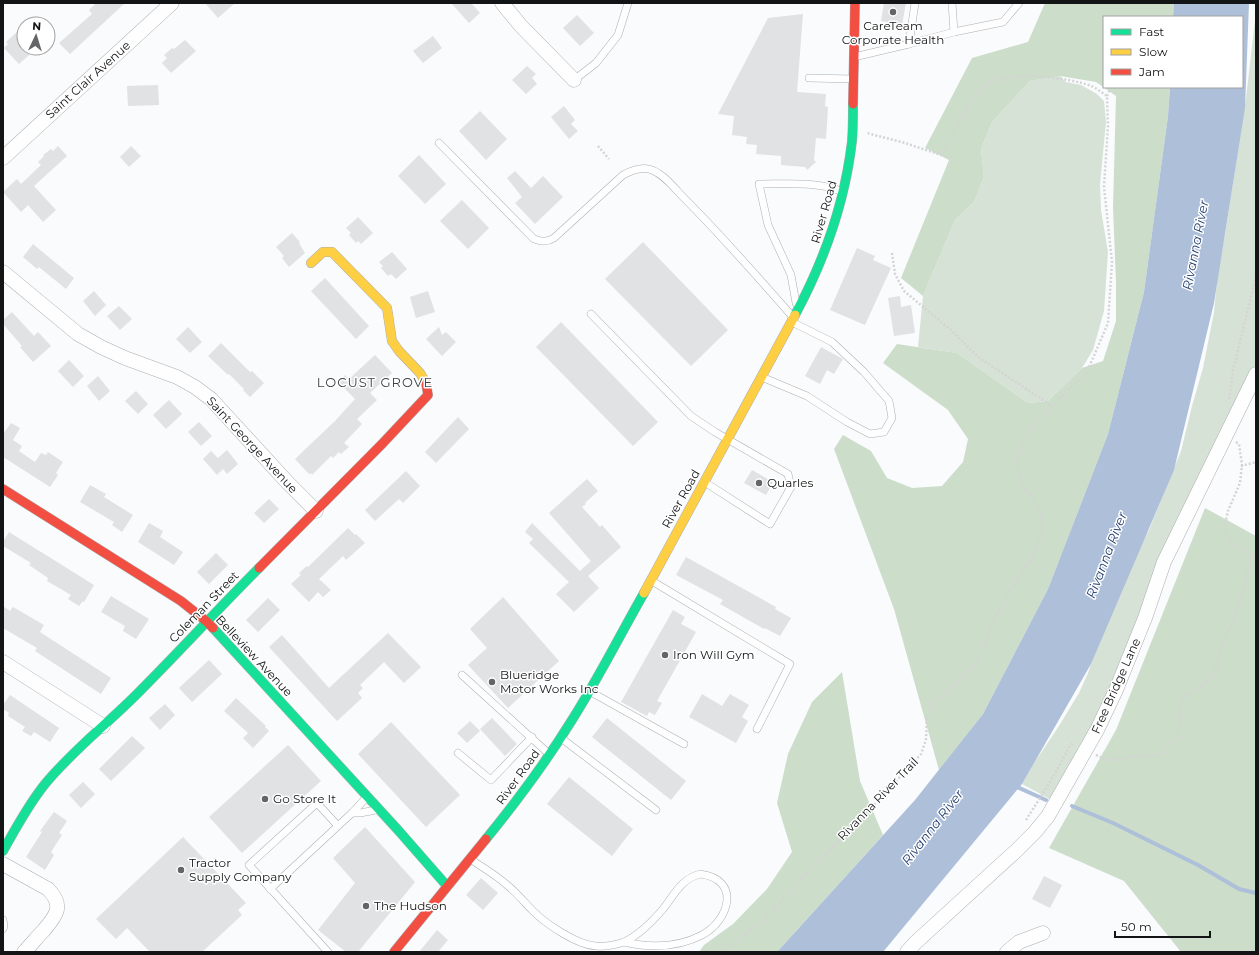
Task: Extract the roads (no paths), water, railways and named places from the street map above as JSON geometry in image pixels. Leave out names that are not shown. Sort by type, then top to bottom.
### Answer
[{"type":"street","name":"Saint Clair Avenue","points":[[3,158],[172,3]]},
{"type":"street","points":[[502,3],[521,26],[574,80]]},
{"type":"street","name":"River Road","points":[[394,952],[504,818],[561,738],[590,690],[705,482],[814,279],[828,244],[843,192],[852,140],[855,3]]},
{"type":"street","name":"Coleman Street","points":[[3,851],[27,808],[45,784],[66,761],[136,695],[206,621],[316,511],[428,395],[428,387],[425,378],[393,344],[391,337],[390,314],[387,308],[332,252],[323,252],[311,262]]},
{"type":"street","name":"Saint George Avenue","points":[[3,272],[78,334],[125,358],[177,377],[206,395],[223,410],[288,484],[316,511]]},
{"type":"street","name":"Free Bridge Lane","points":[[907,952],[1036,832],[1048,816],[1086,751],[1116,690],[1145,618],[1164,562],[1256,374]]},
{"type":"street","name":"Belleview Avenue","points":[[3,489],[181,601],[206,621],[380,810],[447,886]]},
{"type":"street","points":[[3,662],[103,726]]},
{"type":"street","points":[[3,864],[48,889],[56,902],[57,910],[54,918],[24,952]]},
{"type":"street","points":[[1007,952],[1019,942],[1043,933]]},
{"type":"lane","points":[[574,80],[596,63],[618,34],[628,3]]},
{"type":"lane","points":[[909,44],[915,3]]},
{"type":"lane","points":[[952,3],[954,32]]},
{"type":"lane","points":[[854,57],[954,32],[1003,22],[1019,3]]},
{"type":"lane","points":[[809,78],[853,79]]},
{"type":"lane","points":[[439,143],[534,239],[541,242],[548,242],[554,238],[623,175],[632,170],[643,168],[652,170],[661,175],[697,211],[794,317],[832,342],[864,372],[889,401],[892,418],[884,432],[870,434],[847,422],[807,396],[762,377]]},
{"type":"lane","points":[[794,317],[791,275],[768,225],[759,184],[796,184],[831,187],[843,192]]},
{"type":"lane","points":[[591,314],[691,416],[728,440],[788,474],[791,487],[770,524],[705,482]]},
{"type":"lane","points":[[650,581],[790,664],[757,728]]},
{"type":"lane","points":[[462,675],[550,754]]},
{"type":"lane","points":[[590,690],[684,744]]},
{"type":"lane","points":[[458,753],[491,780],[532,738]]},
{"type":"lane","points":[[561,738],[656,810]]},
{"type":"lane","points":[[270,889],[352,813],[367,796]]},
{"type":"lane","points":[[328,952],[249,865],[318,803],[338,826]]},
{"type":"lane","points":[[352,813],[360,814],[380,810]]},
{"type":"lane","points":[[470,858],[506,884],[533,912],[550,926],[586,944],[595,946],[609,946],[633,938],[651,922],[685,880],[692,876],[700,874],[709,875],[717,879],[723,885],[728,899],[726,908],[721,918],[712,928],[703,934],[672,945],[654,947],[624,942]]},
{"type":"lane","points":[[3,920],[3,929]]},
{"type":"water","name":"Rivanna River","points":[[1174,3],[1249,3],[1245,108],[1214,303],[1174,470],[1091,664],[1022,784],[883,952],[777,952],[915,800],[983,714],[1048,589],[1108,434],[1144,292],[1168,116],[1170,88],[1243,88],[1243,16],[1173,16]]},
{"type":"waterway","points":[[1015,786],[1046,800]]},
{"type":"waterway","points":[[1072,806],[1113,823],[1198,865],[1239,889],[1256,893]]},
{"type":"place","name":"CareTeam Corporate Health","points":[[893,12]]},
{"type":"place","name":"Quarles","points":[[759,483]]},
{"type":"place","name":"Iron Will Gym","points":[[665,655]]},
{"type":"place","name":"Blueridge Motor Works Inc","points":[[492,682]]},
{"type":"place","name":"Go Store It","points":[[265,799]]},
{"type":"place","name":"Tractor Supply Company","points":[[181,870]]},
{"type":"place","name":"The Hudson","points":[[366,906]]},
{"type":"district","name":"LOCUST GROVE","points":[[375,382]]}]
